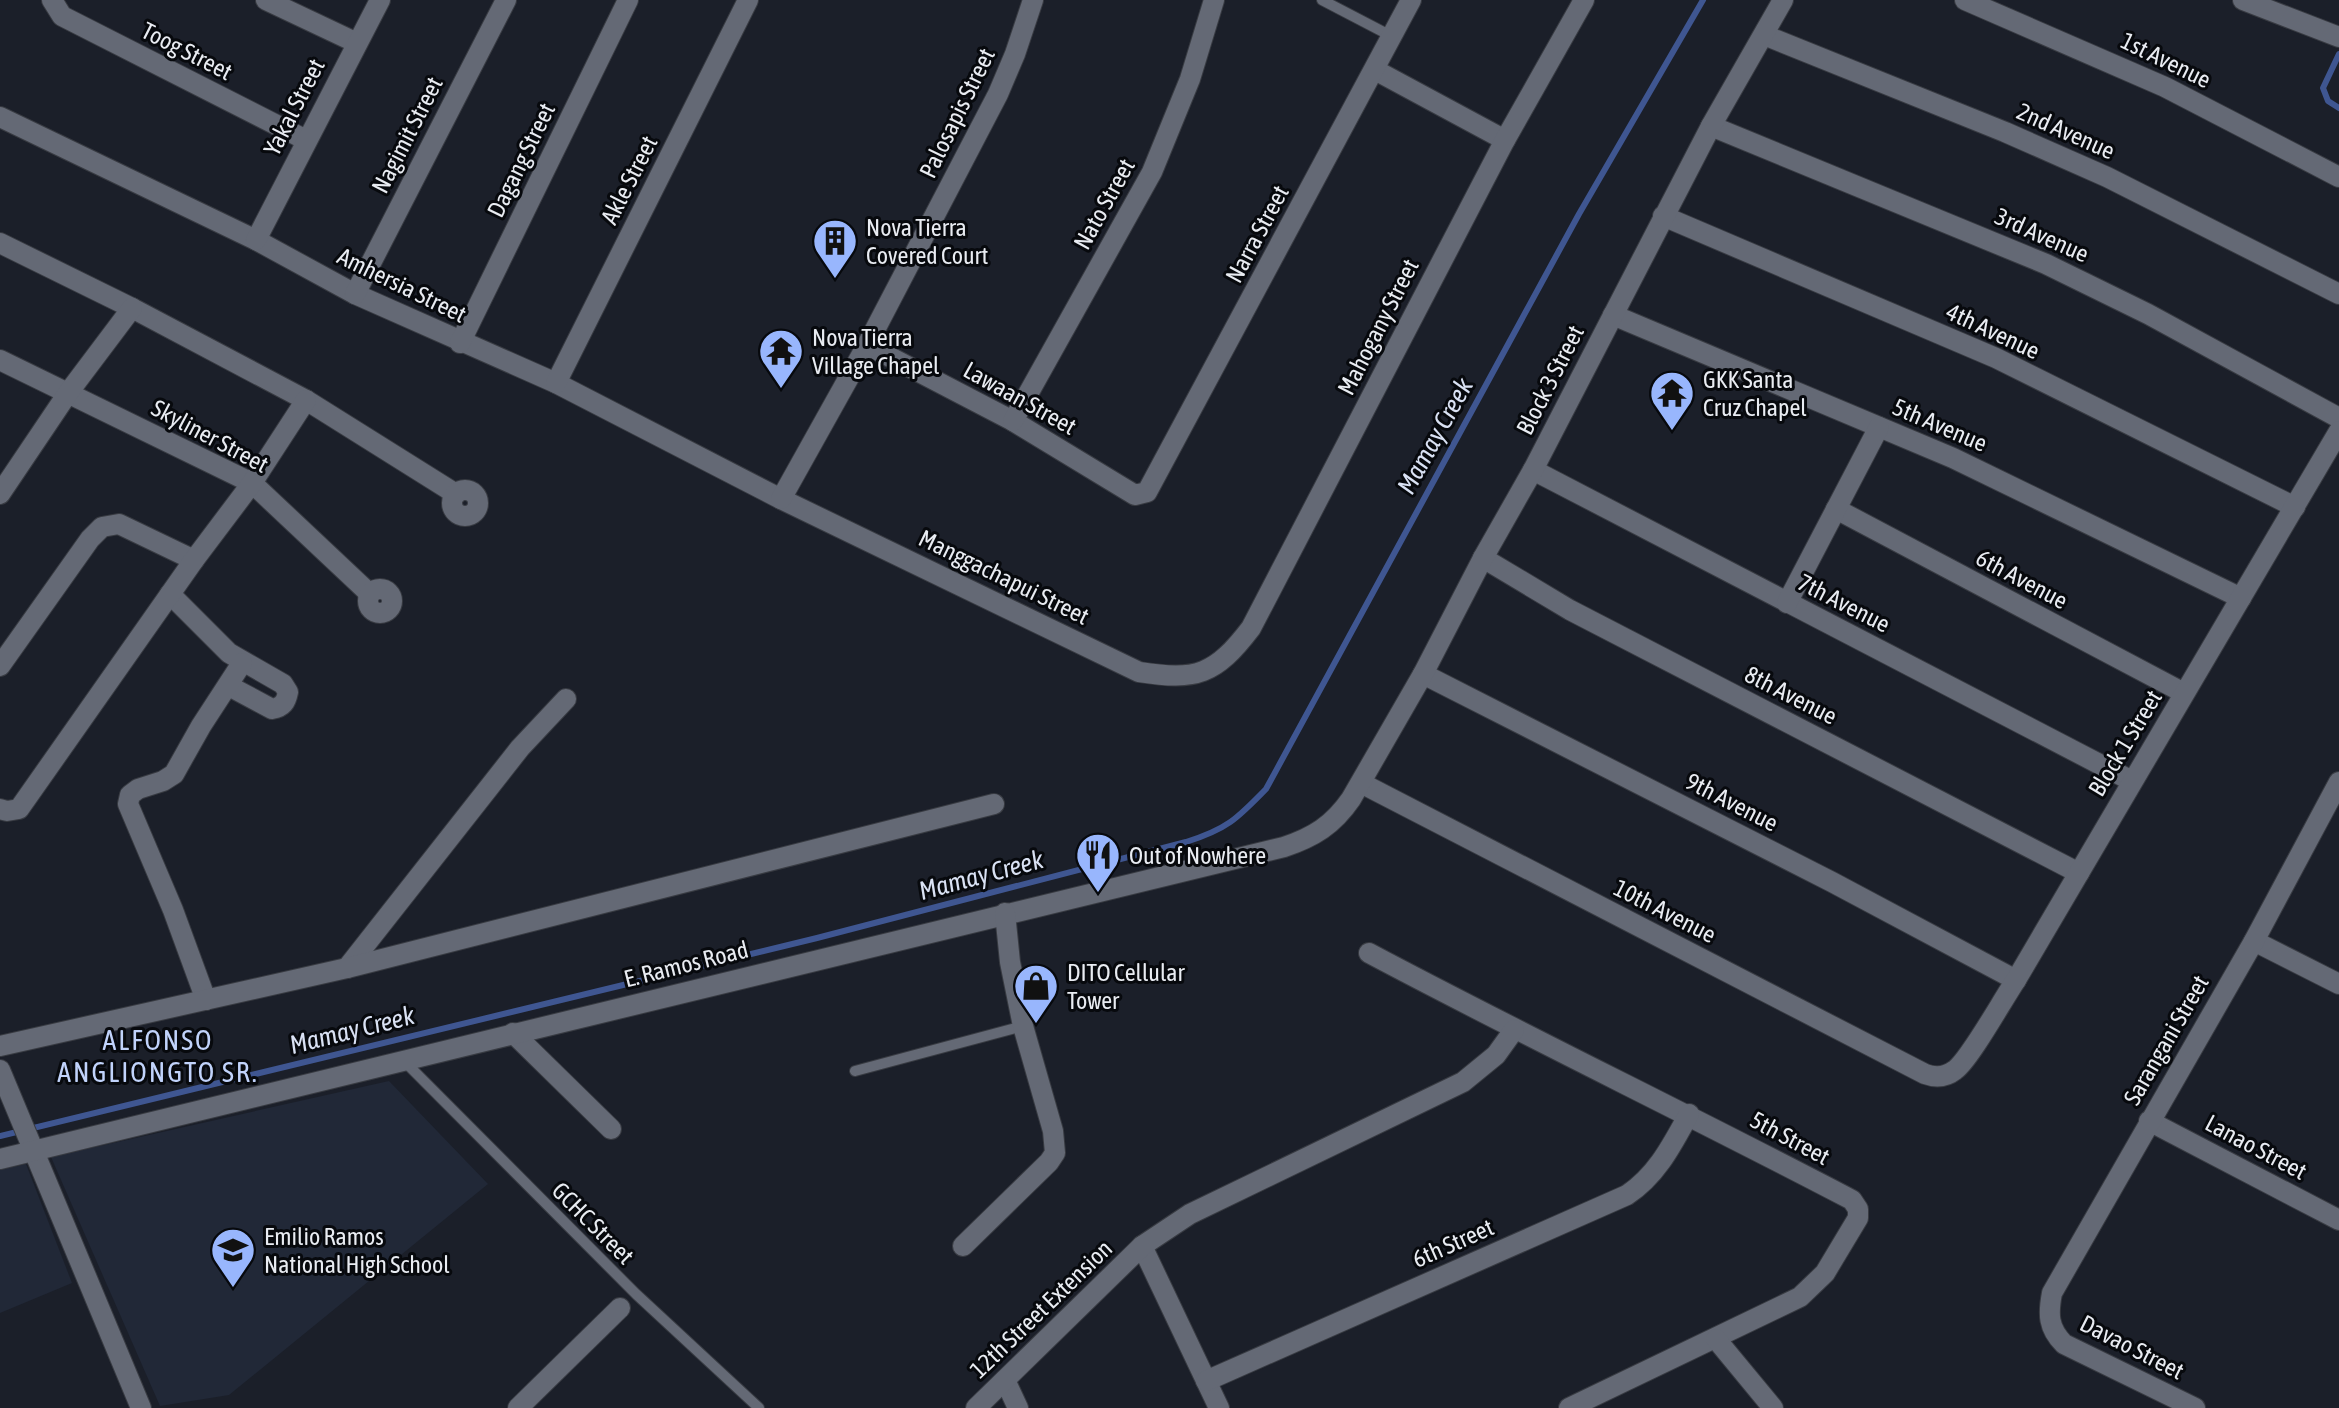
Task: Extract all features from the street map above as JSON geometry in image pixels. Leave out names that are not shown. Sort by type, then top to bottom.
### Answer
[{"type":"street","name":"Toog Street","points":[[52,0],[62,16],[306,140]]},
{"type":"street","points":[[266,0],[357,43]]},
{"type":"street","name":"Yakal Street","points":[[256,240],[380,0]]},
{"type":"street","name":"Nagimit Street","points":[[355,294],[506,0]]},
{"type":"street","name":"Dagang Street","points":[[460,343],[628,0]]},
{"type":"street","name":"Akle Street","points":[[556,383],[748,0]]},
{"type":"street","name":"Palosapis Street","points":[[781,499],[867,345],[998,94],[1033,0]]},
{"type":"street","name":"Nato Street","points":[[1013,421],[1152,172],[1201,50],[1214,0]]},
{"type":"street","name":"Narra Street","points":[[1147,492],[1411,0]]},
{"type":"street","name":"Mahogany Street","points":[[1209,671],[1225,659],[1251,628],[1505,140],[1584,0]]},
{"type":"street","name":"Block 3 Street","points":[[1361,783],[1533,470],[1711,126],[1783,0]]},
{"type":"street","name":"1st Avenue","points":[[1965,0],[2165,87],[2339,177]]},
{"type":"street","points":[[2243,0],[2339,37]]},
{"type":"street","name":"2nd Avenue","points":[[1764,35],[2071,160],[2339,294]]},
{"type":"street","points":[[1375,70],[1505,140]]},
{"type":"street","name":"Amhersia Street","points":[[0,117],[256,240],[355,294],[556,383],[781,499]]},
{"type":"street","name":"3rd Avenue","points":[[1711,126],[2046,264],[2148,314],[2339,418]]},
{"type":"street","name":"4th Avenue","points":[[1663,216],[1996,358],[2295,507]]},
{"type":"street","points":[[0,243],[132,308],[306,400],[456,494]]},
{"type":"street","points":[[0,494],[68,393],[132,308]]},
{"type":"street","name":"5th Avenue","points":[[1613,315],[1990,475],[2241,598]]},
{"type":"street","name":"Lawaan Street","points":[[867,345],[1013,421],[1135,495],[1147,492]]},
{"type":"street","name":"Skyliner Street","points":[[0,360],[252,483],[370,594]]},
{"type":"street","points":[[3,810],[19,809],[194,560],[252,483],[306,400]]},
{"type":"street","points":[[1787,603],[1879,427]]},
{"type":"street","name":"Block 1 Street","points":[[1947,1074],[1962,1064],[2016,980],[2339,431]]},
{"type":"street","name":"7th Avenue","points":[[1533,470],[2132,781]]},
{"type":"street","name":"Manggachapui Street","points":[[781,499],[1139,672],[1167,677],[1209,671]]},
{"type":"street","name":"6th Avenue","points":[[1836,509],[2184,693]]},
{"type":"street","points":[[0,666],[90,539],[102,527],[119,524],[194,560]]},
{"type":"street","name":"8th Avenue","points":[[1483,558],[1652,654],[2079,873]]},
{"type":"street","points":[[170,594],[242,663],[283,684],[288,692],[280,708],[272,709],[229,686]]},
{"type":"street","points":[[206,1000],[173,910],[128,804],[130,795],[138,789],[174,774],[242,663]]},
{"type":"street","name":"9th Avenue","points":[[1423,674],[1832,882],[2016,980]]},
{"type":"street","points":[[347,968],[520,748],[566,699]]},
{"type":"street","name":"Sarangani Street","points":[[2050,1326],[2048,1311],[2052,1293],[2254,941],[2339,782]]},
{"type":"street","name":"E. Ramos Road","points":[[0,1159],[28,1136],[404,1061],[1302,841],[1324,830],[1338,818],[1361,783]]},
{"type":"street","name":"10th Avenue","points":[[1361,783],[1925,1074],[1933,1077],[1947,1074]]},
{"type":"street","points":[[0,1046],[347,968],[994,804]]},
{"type":"street","points":[[963,1246],[1055,1153],[1053,1131],[1023,1026],[1010,962],[1005,913]]},
{"type":"street","points":[[2254,941],[2339,984]]},
{"type":"street","name":"5th Street","points":[[1369,953],[1514,1030],[1689,1114],[1852,1200],[1859,1213],[1825,1273],[1800,1297],[1569,1408]]},
{"type":"street","points":[[1219,1408],[1142,1246],[1190,1214],[1463,1082],[1496,1055],[1514,1030]]},
{"type":"street","points":[[513,1033],[611,1129]]},
{"type":"street","points":[[0,1070],[141,1408]]},
{"type":"street","name":"6th Street","points":[[1206,1381],[1627,1195],[1640,1187],[1660,1165],[1689,1114]]},
{"type":"street","name":"Lanao Street","points":[[2149,1121],[2339,1220]]},
{"type":"street","name":"12th Street Extension","points":[[976,1408],[1142,1246]]},
{"type":"street","points":[[518,1408],[628,1301]]},
{"type":"street","name":"Davao Street","points":[[2050,1326],[2064,1344],[2195,1408]]},
{"type":"street","points":[[1716,1339],[1773,1408]]},
{"type":"street","points":[[1005,1380],[1018,1408]]},
{"type":"lane","points":[[1322,0],[1393,37]]},
{"type":"lane","points":[[855,1071],[1023,1026]]},
{"type":"lane","name":"GCHC Street","points":[[404,1061],[628,1301],[759,1408]]},
{"type":"shaded area","name":"Emilio Ramos National High School","points":[[389,1081],[488,1184],[229,1395],[160,1406],[51,1157]]},
{"type":"shaded area","points":[[26,1164],[72,1283],[0,1313],[0,1170]]},
{"type":"waterway","name":"Mamay Creek","points":[[0,1136],[817,938],[1186,842],[1230,822],[1266,789],[1579,214],[1703,0]]},
{"type":"waterway","name":"Mamay Creek","points":[[2339,54],[2323,88],[2328,101],[2339,108]]},
{"type":"place","name":"Nova Tierra Covered Court","points":[[835,280]]},
{"type":"place","name":"Nova Tierra Village Chapel","points":[[781,390]]},
{"type":"place","name":"GKK Santa Cruz Chapel","points":[[1672,432]]},
{"type":"place","name":"Out of Nowhere","points":[[1098,894]]},
{"type":"place","name":"DITO Cellular Tower","points":[[1036,1025]]},
{"type":"place","name":"Emilio Ramos National High School","points":[[233,1289]]},
{"type":"district","name":"ALFONSO ANGLIONGTO SR.","points":[[158,1056]]}]
